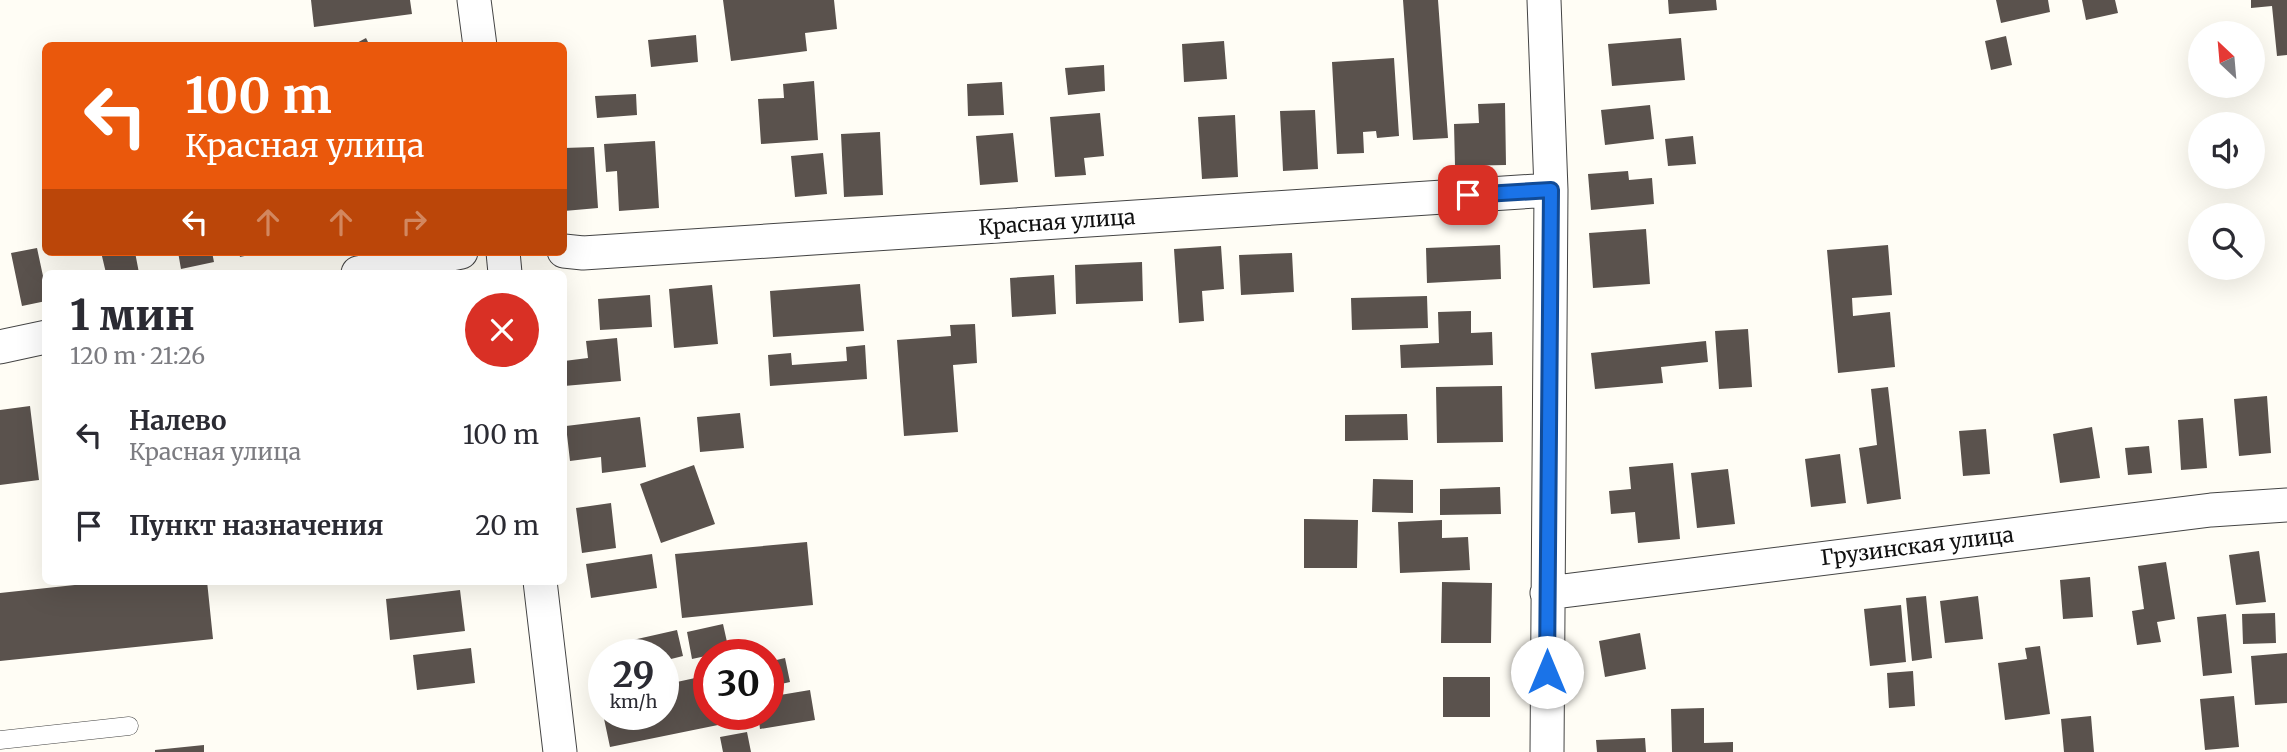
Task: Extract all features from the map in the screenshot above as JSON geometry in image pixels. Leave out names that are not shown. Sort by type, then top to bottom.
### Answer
[{"type":"street","points":[[474,0],[479,42]]},
{"type":"street","points":[[1544,0],[1551,190],[1547,752]]},
{"type":"street","name":"Красная улица","points":[[567,251],[583,253],[1551,190]]},
{"type":"street","points":[[373,270],[441,256]]},
{"type":"street","points":[[0,346],[42,338]]},
{"type":"street","name":"Грузинская улица","points":[[1548,593],[2211,509],[2287,505]]},
{"type":"street","points":[[540,585],[559,752]]},
{"type":"lane","points":[[0,740],[130,726]]},
{"type":"building","points":[[311,0],[410,0],[412,14],[314,27]]},
{"type":"building","points":[[723,0],[834,0],[837,29],[805,33],[807,51],[731,61]]},
{"type":"building","points":[[1403,0],[1438,0],[1448,138],[1413,140]]},
{"type":"building","points":[[1668,0],[1716,0],[1717,10],[1669,14]]},
{"type":"building","points":[[1996,0],[2048,0],[2050,12],[2001,23]]},
{"type":"building","points":[[2082,0],[2115,0],[2118,13],[2086,20]]},
{"type":"building","points":[[2251,0],[2287,0],[2287,55],[2277,56],[2272,6],[2251,8]]},
{"type":"building","points":[[696,35],[698,62],[651,67],[648,40]]},
{"type":"building","points":[[2006,36],[2012,65],[1991,70],[1985,41]]},
{"type":"building","points":[[1681,38],[1685,80],[1612,86],[1608,44]]},
{"type":"building","points":[[1224,41],[1227,79],[1184,82],[1182,44]]},
{"type":"building","points":[[1394,58],[1399,136],[1377,138],[1376,131],[1363,132],[1364,153],[1337,154],[1332,62]]},
{"type":"building","points":[[1104,65],[1105,91],[1068,95],[1065,68]]},
{"type":"building","points":[[814,81],[818,140],[761,144],[758,99],[784,98],[783,84]]},
{"type":"building","points":[[1002,82],[1004,115],[968,116],[967,84]]},
{"type":"building","points":[[636,94],[637,115],[597,118],[595,96]]},
{"type":"building","points":[[1505,103],[1506,165],[1455,166],[1454,124],[1479,123],[1478,104]]},
{"type":"building","points":[[1650,105],[1654,139],[1605,145],[1601,110]]},
{"type":"building","points":[[1315,110],[1318,169],[1283,171],[1280,111]]},
{"type":"building","points":[[1100,113],[1104,156],[1084,158],[1086,175],[1055,177],[1050,117]]},
{"type":"building","points":[[1235,115],[1238,177],[1202,179],[1198,117]]},
{"type":"building","points":[[880,132],[883,195],[844,197],[841,134]]},
{"type":"building","points":[[1013,133],[1018,182],[980,185],[976,136]]},
{"type":"building","points":[[1693,136],[1696,164],[1668,166],[1665,139]]},
{"type":"building","points":[[655,141],[659,208],[619,211],[617,171],[606,172],[604,144]]},
{"type":"building","points":[[594,147],[598,208],[567,211],[567,148]]},
{"type":"building","points":[[823,153],[827,194],[795,197],[791,156]]},
{"type":"building","points":[[1628,171],[1629,180],[1652,178],[1654,204],[1591,210],[1588,174]]},
{"type":"building","points":[[1646,229],[1650,284],[1593,288],[1589,233]]},
{"type":"building","points":[[1500,245],[1501,279],[1427,283],[1426,248]]},
{"type":"building","points":[[1888,245],[1892,295],[1852,298],[1853,316],[1890,312],[1895,367],[1838,373],[1827,250]]},
{"type":"building","points":[[1221,246],[1224,289],[1202,291],[1204,321],[1179,323],[1174,249]]},
{"type":"building","points":[[37,248],[42,271],[42,302],[22,306],[11,253]]},
{"type":"building","points":[[1292,253],[1294,292],[1241,295],[1239,255]]},
{"type":"building","points":[[102,256],[136,256],[138,270],[105,270]]},
{"type":"building","points":[[179,256],[213,256],[214,262],[181,269]]},
{"type":"building","points":[[1142,262],[1143,301],[1076,304],[1075,265]]},
{"type":"building","points":[[1054,275],[1056,314],[1012,317],[1010,278]]},
{"type":"building","points":[[860,284],[864,331],[773,337],[770,291]]},
{"type":"building","points":[[712,285],[718,344],[674,348],[669,289]]},
{"type":"building","points":[[650,295],[652,327],[600,330],[598,299]]},
{"type":"building","points":[[1427,296],[1428,328],[1352,330],[1351,298]]},
{"type":"building","points":[[1471,311],[1471,333],[1492,332],[1493,365],[1401,368],[1400,345],[1439,343],[1438,312]]},
{"type":"building","points":[[975,324],[977,363],[953,365],[958,432],[904,436],[897,340],[951,336],[950,325]]},
{"type":"building","points":[[1748,329],[1752,387],[1719,389],[1715,331]]},
{"type":"building","points":[[617,338],[621,381],[567,386],[567,361],[588,358],[586,341]]},
{"type":"building","points":[[1706,341],[1708,362],[1661,367],[1663,383],[1595,389],[1591,353]]},
{"type":"building","points":[[865,345],[867,379],[770,386],[768,355],[791,353],[792,365],[847,361],[846,347]]},
{"type":"building","points":[[1502,386],[1503,442],[1437,443],[1436,387]]},
{"type":"building","points":[[1888,387],[1901,499],[1867,504],[1859,448],[1877,445],[1871,389]]},
{"type":"building","points":[[2267,396],[2271,453],[2239,456],[2234,399]]},
{"type":"building","points":[[30,406],[39,480],[0,485],[0,410]]},
{"type":"building","points":[[740,413],[744,448],[700,452],[697,417]]},
{"type":"building","points":[[1407,414],[1408,440],[1345,441],[1345,415]]},
{"type":"building","points":[[640,417],[646,467],[602,473],[601,457],[570,461],[567,426]]},
{"type":"building","points":[[2203,418],[2207,468],[2181,470],[2178,420]]},
{"type":"building","points":[[2092,427],[2100,478],[2060,483],[2053,434]]},
{"type":"building","points":[[1986,429],[1990,474],[1963,476],[1959,431]]},
{"type":"building","points":[[2149,446],[2152,473],[2128,475],[2125,448]]},
{"type":"building","points":[[1840,454],[1846,503],[1811,507],[1805,459]]},
{"type":"building","points":[[1673,463],[1680,539],[1638,543],[1635,512],[1611,514],[1609,491],[1631,489],[1629,467]]},
{"type":"building","points":[[694,465],[715,524],[661,543],[640,484]]},
{"type":"building","points":[[1728,469],[1735,524],[1697,528],[1691,473]]},
{"type":"building","points":[[1373,479],[1413,480],[1413,513],[1372,512]]},
{"type":"building","points":[[1500,487],[1501,514],[1440,515],[1440,489]]},
{"type":"building","points":[[611,503],[616,548],[582,553],[576,508]]},
{"type":"building","points":[[1304,519],[1358,520],[1357,568],[1304,568]]},
{"type":"building","points":[[1442,520],[1442,538],[1468,537],[1470,570],[1400,573],[1398,522]]},
{"type":"building","points":[[807,542],[813,605],[682,618],[675,554]]},
{"type":"building","points":[[2259,551],[2266,602],[2236,605],[2229,555]]},
{"type":"building","points":[[652,554],[657,588],[591,598],[586,564]]},
{"type":"building","points":[[2166,562],[2175,619],[2157,622],[2161,642],[2137,645],[2132,611],[2144,609],[2138,566]]},
{"type":"building","points":[[2090,577],[2093,617],[2063,619],[2060,580]]},
{"type":"building","points":[[1442,582],[1492,583],[1491,643],[1441,643]]},
{"type":"building","points":[[75,585],[207,585],[213,639],[0,661],[0,593]]},
{"type":"building","points":[[460,590],[465,631],[390,640],[386,599]]},
{"type":"building","points":[[1926,596],[1932,658],[1912,661],[1906,598]]},
{"type":"building","points":[[1978,596],[1983,639],[1945,643],[1940,601]]},
{"type":"building","points":[[1901,605],[1906,662],[1870,666],[1864,609]]},
{"type":"building","points":[[2275,613],[2276,643],[2243,644],[2242,614]]},
{"type":"building","points":[[2226,614],[2232,673],[2203,676],[2197,617]]},
{"type":"building","points":[[723,624],[726,639],[693,639],[692,659],[687,632]]},
{"type":"building","points":[[677,630],[683,656],[679,657],[679,639],[637,639]]},
{"type":"building","points":[[1640,633],[1646,669],[1605,677],[1599,641]]},
{"type":"building","points":[[2040,646],[2050,714],[2005,720],[1998,663],[2027,659],[2025,648]]},
{"type":"building","points":[[471,648],[475,683],[417,690],[413,655]]},
{"type":"building","points":[[2287,653],[2287,703],[2255,705],[2251,656]]},
{"type":"building","points":[[784,658],[790,682],[784,683]]},
{"type":"building","points":[[1913,671],[1915,706],[1889,708],[1887,673]]},
{"type":"building","points":[[1443,677],[1490,677],[1490,717],[1443,717]]},
{"type":"building","points":[[693,678],[693,730],[610,747],[606,730],[679,730],[679,682]]},
{"type":"building","points":[[810,690],[815,720],[784,725],[784,694]]},
{"type":"building","points":[[2234,696],[2239,747],[2205,750],[2200,699]]},
{"type":"building","points":[[1704,708],[1704,743],[1733,742],[1733,752],[1672,752],[1671,709]]},
{"type":"building","points":[[2091,716],[2094,752],[2064,752],[2061,719]]},
{"type":"building","points":[[747,732],[751,752],[723,752],[720,737]]},
{"type":"building","points":[[1645,738],[1646,752],[1597,752],[1596,740]]},
{"type":"building","points":[[204,745],[204,752],[155,752],[155,750]]},
{"type":"route","points":[[1468,195],[1551,190],[1547,672]]}]
